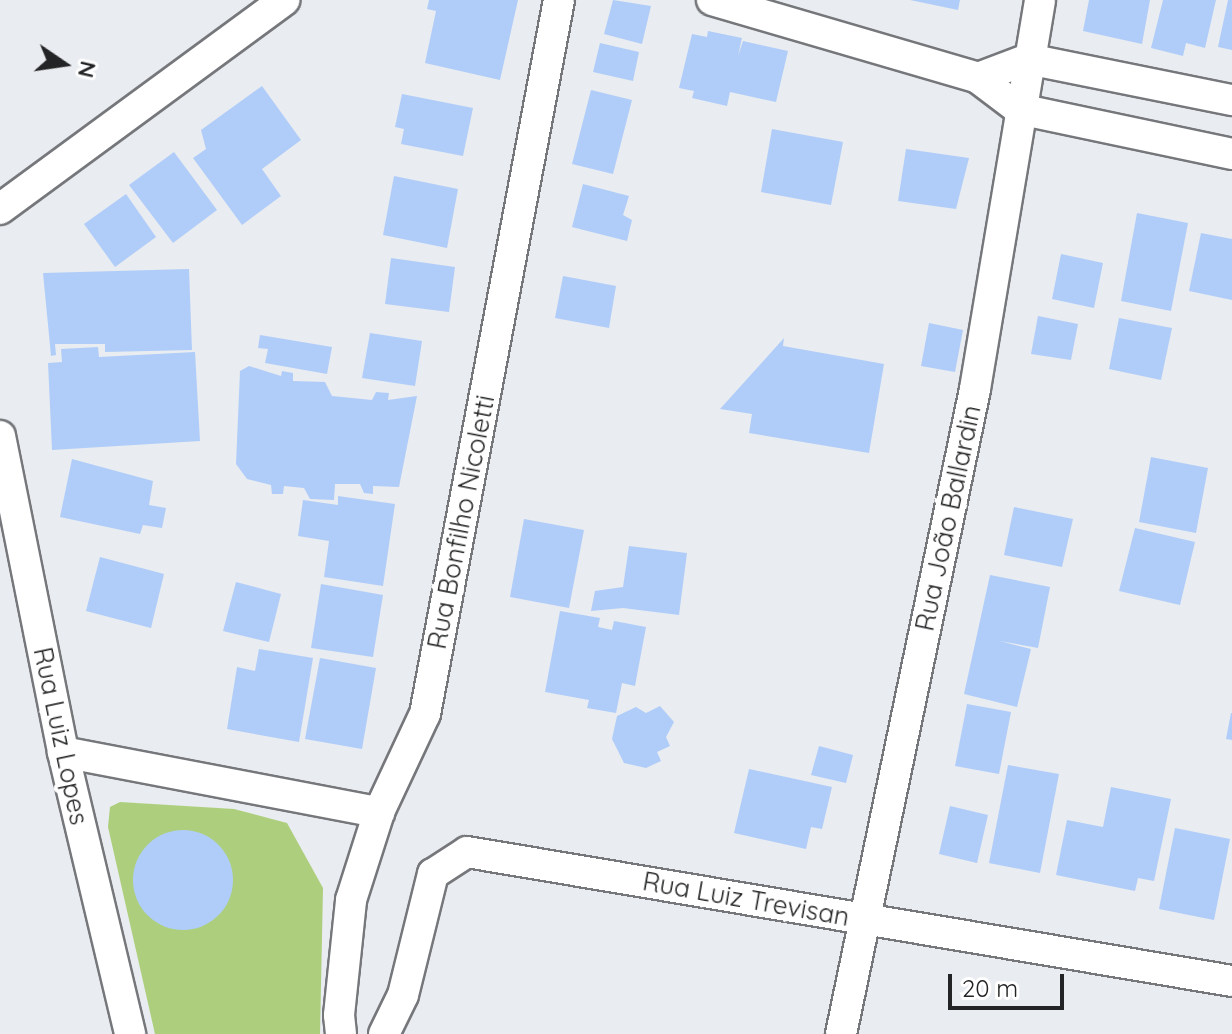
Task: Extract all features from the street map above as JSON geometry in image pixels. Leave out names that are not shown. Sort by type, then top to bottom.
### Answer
[{"type":"street","points":[[0,209],[285,0]]},
{"type":"street","name":"Rua Bonfilho Nicoletti","points":[[341,1034],[339,1015],[351,900],[379,812],[425,714],[559,0]]},
{"type":"street","points":[[712,0],[978,78],[1019,109],[1232,154]]},
{"type":"street","name":"Rua João Ballardin","points":[[841,1034],[975,389],[1019,109],[1040,0]]},
{"type":"street","points":[[978,78],[1028,59],[1232,100]]},
{"type":"street","name":"Rua Luiz Lopes","points":[[0,436],[63,752],[130,1034]]},
{"type":"street","points":[[63,752],[379,812]]},
{"type":"street","name":"Rua Luiz Trevisan","points":[[384,1034],[403,995],[433,874],[467,852],[1232,981]]},
{"type":"green space","points":[[120,802],[234,809],[287,823],[323,888],[320,1034],[155,1034],[108,827],[110,807]]},
{"type":"building","points":[[429,0],[518,0],[500,80],[425,63],[436,11],[427,9]]},
{"type":"building","points":[[613,0],[651,6],[642,44],[604,34]]},
{"type":"building","points":[[910,0],[960,0],[958,10]]},
{"type":"building","points":[[1089,0],[1150,0],[1142,44],[1083,31]]},
{"type":"building","points":[[1163,0],[1216,0],[1205,48],[1186,43],[1183,56],[1151,48]]},
{"type":"building","points":[[1228,0],[1232,0],[1232,50],[1218,47]]},
{"type":"building","points":[[708,31],[742,38],[738,56],[743,41],[788,51],[776,102],[730,92],[727,106],[692,98],[694,91],[679,88],[692,34],[707,37]]},
{"type":"building","points":[[600,43],[639,52],[633,81],[593,72]]},
{"type":"building","points":[[262,86],[301,140],[262,169],[281,196],[242,225],[193,158],[206,149],[201,130]]},
{"type":"building","points":[[591,90],[632,100],[613,174],[572,164]]},
{"type":"building","points":[[402,94],[473,108],[463,156],[401,144],[404,129],[395,127]]},
{"type":"building","points":[[772,129],[843,142],[831,205],[761,192]]},
{"type":"building","points":[[906,149],[969,158],[956,209],[898,201]]},
{"type":"building","points":[[174,152],[217,210],[173,243],[129,185]]},
{"type":"building","points":[[394,176],[458,189],[447,248],[383,235]]},
{"type":"building","points":[[583,184],[629,196],[623,215],[632,220],[627,241],[572,227]]},
{"type":"building","points":[[126,194],[156,237],[115,267],[84,224]]},
{"type":"building","points":[[1137,213],[1188,223],[1171,311],[1121,301]]},
{"type":"building","points":[[1201,233],[1232,239],[1232,300],[1189,291]]},
{"type":"building","points":[[1061,254],[1103,263],[1094,308],[1052,299]]},
{"type":"building","points":[[391,258],[455,267],[449,312],[385,304]]},
{"type":"building","points":[[189,269],[192,350],[105,352],[105,344],[55,344],[56,355],[51,356],[43,273]]},
{"type":"building","points":[[563,276],[616,286],[609,328],[555,318]]},
{"type":"building","points":[[1038,316],[1078,324],[1071,360],[1031,354]]},
{"type":"building","points":[[1119,318],[1172,328],[1161,380],[1109,369]]},
{"type":"building","points":[[929,323],[963,330],[955,372],[921,366]]},
{"type":"building","points":[[370,333],[422,341],[415,386],[362,378]]},
{"type":"building","points":[[260,335],[332,347],[327,374],[265,363],[268,349],[258,348]]},
{"type":"building","points":[[784,338],[783,346],[884,364],[869,453],[749,433],[752,414],[720,409]]},
{"type":"building","points":[[98,347],[99,357],[195,352],[200,441],[52,450],[48,363],[62,362],[61,349]]},
{"type":"building","points":[[249,366],[281,376],[282,371],[293,373],[293,381],[325,382],[332,396],[372,400],[376,392],[389,393],[388,400],[417,396],[399,487],[373,486],[373,494],[364,493],[360,484],[335,484],[334,500],[310,499],[304,488],[284,486],[283,494],[272,494],[271,485],[247,479],[236,464],[240,371]]},
{"type":"building","points":[[1151,457],[1208,468],[1196,533],[1139,522]]},
{"type":"building","points":[[72,459],[153,481],[149,505],[166,508],[162,528],[143,525],[140,534],[60,517]]},
{"type":"building","points":[[338,496],[395,504],[383,586],[324,577],[329,541],[298,536],[303,500],[338,505]]},
{"type":"building","points":[[1014,507],[1073,519],[1062,567],[1004,555]]},
{"type":"building","points":[[524,519],[584,530],[569,608],[510,597]]},
{"type":"building","points":[[1135,528],[1195,542],[1180,605],[1119,591]]},
{"type":"building","points":[[629,546],[687,553],[679,615],[623,608],[591,611],[595,591],[623,587]]},
{"type":"building","points":[[100,557],[164,574],[151,628],[86,611]]},
{"type":"building","points":[[990,575],[1050,587],[1038,648],[1000,641],[1031,649],[1017,707],[964,694]]},
{"type":"building","points":[[236,582],[281,594],[269,642],[223,631]]},
{"type":"building","points":[[321,584],[383,595],[373,657],[311,648]]},
{"type":"building","points":[[560,611],[600,618],[598,627],[612,630],[614,621],[646,627],[635,686],[622,683],[616,713],[587,708],[589,700],[545,692]]},
{"type":"building","points":[[259,649],[313,658],[299,742],[227,729],[237,667],[255,671]]},
{"type":"building","points":[[320,658],[376,668],[362,749],[305,739]]},
{"type":"building","points":[[967,704],[1011,712],[999,774],[955,766]]},
{"type":"building","points":[[660,706],[674,722],[666,737],[670,746],[657,752],[661,761],[646,768],[624,763],[612,739],[617,716],[636,707],[646,713]]},
{"type":"building","points":[[1232,713],[1232,740],[1226,739]]},
{"type":"building","points":[[819,746],[853,755],[846,783],[811,775]]},
{"type":"building","points":[[1008,765],[1059,774],[1040,873],[989,863]]},
{"type":"building","points":[[749,769],[832,787],[822,829],[811,827],[806,849],[734,833]]},
{"type":"building","points":[[1111,787],[1171,799],[1154,881],[1138,878],[1135,891],[1056,875],[1067,820],[1103,827]]},
{"type":"building","points":[[950,806],[988,815],[977,863],[939,854]]},
{"type":"building","points":[[1175,828],[1230,839],[1214,920],[1159,909]]},
{"type":"building","points":[[183,830],[211,838],[225,852],[233,880],[225,908],[211,922],[183,930],[155,922],[141,908],[133,880],[141,852],[155,838]]}]
